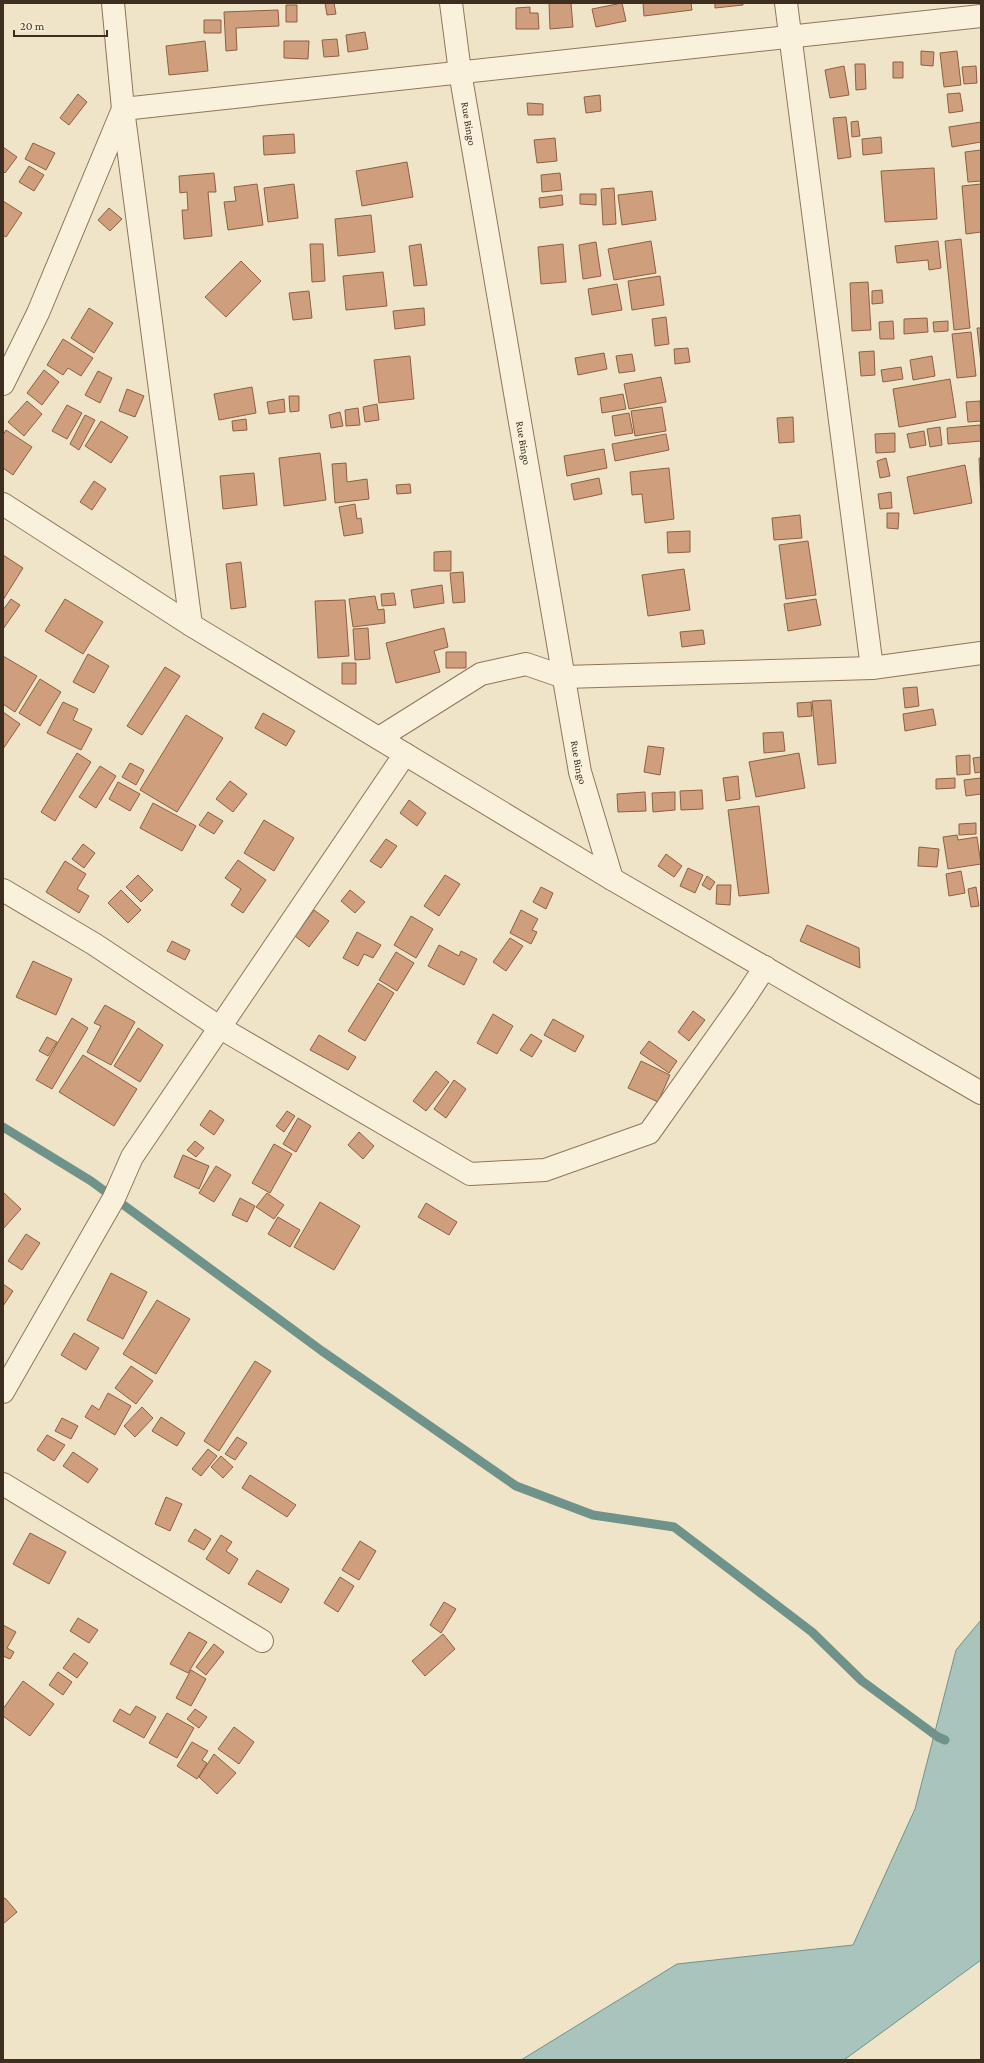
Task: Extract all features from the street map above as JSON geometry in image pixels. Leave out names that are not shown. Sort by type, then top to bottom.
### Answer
[{"type":"street","points":[[113,3],[123,109],[190,625]]},
{"type":"street","name":"Rue Bingo","points":[[451,3],[460,72],[580,772],[612,879]]},
{"type":"street","points":[[786,3],[872,668]]},
{"type":"street","points":[[123,109],[981,16]]},
{"type":"street","points":[[3,384],[38,313],[123,109]]},
{"type":"street","points":[[3,504],[190,625],[612,879],[981,1093]]},
{"type":"street","points":[[378,738],[481,674],[526,664],[564,677],[872,668],[981,653]]},
{"type":"street","points":[[3,1392],[114,1198],[132,1157],[405,754]]},
{"type":"street","points":[[3,890],[94,944],[219,1027],[470,1174],[545,1170],[649,1134],[765,968]]},
{"type":"street","points":[[3,1484],[262,1641]]},
{"type":"water","points":[[981,1620],[981,1960],[844,2060],[521,2060],[677,1964],[853,1945],[915,1809],[956,1650]]},
{"type":"building","points":[[325,3],[334,3],[336,14],[327,15]]},
{"type":"building","points":[[549,3],[571,3],[573,27],[550,29]]},
{"type":"building","points":[[622,3],[626,21],[596,27],[592,9]]},
{"type":"building","points":[[643,3],[691,3],[692,10],[644,16]]},
{"type":"building","points":[[715,3],[743,3],[743,5],[715,8]]},
{"type":"building","points":[[286,5],[297,5],[297,22],[286,22]]},
{"type":"building","points":[[530,7],[530,13],[538,13],[539,29],[516,29],[516,8]]},
{"type":"building","points":[[278,10],[279,26],[236,28],[237,50],[226,51],[224,12]]},
{"type":"building","points":[[204,20],[221,20],[221,33],[204,33]]},
{"type":"building","points":[[365,32],[368,49],[348,52],[346,35]]},
{"type":"building","points":[[337,39],[339,56],[324,57],[322,40]]},
{"type":"building","points":[[205,41],[208,71],[169,75],[166,46]]},
{"type":"building","points":[[284,41],[309,41],[308,59],[284,58]]},
{"type":"building","points":[[921,51],[934,52],[933,66],[921,65]]},
{"type":"building","points":[[957,51],[961,85],[944,87],[940,53]]},
{"type":"building","points":[[893,62],[903,62],[903,78],[893,78]]},
{"type":"building","points":[[855,64],[865,64],[866,89],[856,90]]},
{"type":"building","points":[[844,66],[849,95],[830,98],[825,70]]},
{"type":"building","points":[[976,66],[977,83],[964,84],[962,67]]},
{"type":"building","points":[[960,93],[963,111],[949,113],[947,94]]},
{"type":"building","points":[[78,94],[87,102],[69,125],[60,118]]},
{"type":"building","points":[[600,95],[601,111],[586,113],[584,97]]},
{"type":"building","points":[[527,103],[543,104],[543,115],[528,115]]},
{"type":"building","points":[[846,117],[851,157],[838,159],[833,118]]},
{"type":"building","points":[[858,121],[860,136],[852,137],[851,122]]},
{"type":"building","points":[[981,122],[981,142],[952,147],[949,127]]},
{"type":"building","points":[[294,134],[295,153],[264,155],[263,136]]},
{"type":"building","points":[[881,137],[882,153],[863,155],[862,139]]},
{"type":"building","points":[[555,138],[557,161],[537,163],[534,140]]},
{"type":"building","points":[[33,143],[55,153],[46,170],[25,159]]},
{"type":"building","points":[[3,147],[17,157],[5,173],[3,171]]},
{"type":"building","points":[[981,150],[981,181],[968,182],[965,152]]},
{"type":"building","points":[[407,162],[413,197],[362,206],[356,171]]},
{"type":"building","points":[[29,166],[44,175],[34,191],[19,182]]},
{"type":"building","points":[[934,168],[937,219],[885,222],[881,171]]},
{"type":"building","points":[[214,173],[216,192],[208,192],[212,236],[184,239],[182,210],[188,210],[187,192],[180,193],[179,176]]},
{"type":"building","points":[[560,173],[562,190],[542,192],[541,175]]},
{"type":"building","points":[[257,184],[263,225],[228,230],[224,202],[236,201],[234,187]]},
{"type":"building","points":[[294,184],[298,218],[268,222],[264,188]]},
{"type":"building","points":[[981,184],[981,232],[966,234],[962,186]]},
{"type":"building","points":[[614,188],[616,224],[603,225],[601,189]]},
{"type":"building","points":[[652,191],[656,220],[622,225],[618,195]]},
{"type":"building","points":[[580,194],[596,194],[596,205],[580,204]]},
{"type":"building","points":[[562,195],[563,205],[540,208],[539,198]]},
{"type":"building","points":[[3,201],[22,213],[6,237],[3,235]]},
{"type":"building","points":[[109,208],[122,219],[110,231],[98,220]]},
{"type":"building","points":[[371,215],[375,252],[338,256],[335,219]]},
{"type":"building","points":[[961,239],[970,328],[954,330],[945,241]]},
{"type":"building","points":[[651,241],[656,273],[614,280],[608,249]]},
{"type":"building","points":[[938,241],[941,268],[929,270],[928,260],[897,263],[895,246]]},
{"type":"building","points":[[596,242],[601,276],[583,279],[579,245]]},
{"type":"building","points":[[310,244],[323,244],[325,281],[312,282]]},
{"type":"building","points":[[421,244],[427,285],[414,286],[409,246]]},
{"type":"building","points":[[563,244],[566,282],[541,284],[538,247]]},
{"type":"building","points":[[241,261],[261,281],[226,317],[205,297]]},
{"type":"building","points":[[383,272],[387,306],[346,310],[343,276]]},
{"type":"building","points":[[660,276],[664,305],[632,310],[628,281]]},
{"type":"building","points":[[868,282],[871,330],[852,331],[850,283]]},
{"type":"building","points":[[617,284],[622,310],[592,315],[588,289]]},
{"type":"building","points":[[882,290],[883,303],[872,304],[872,291]]},
{"type":"building","points":[[309,291],[312,318],[293,320],[289,293]]},
{"type":"building","points":[[89,308],[113,323],[94,353],[71,338]]},
{"type":"building","points":[[424,308],[425,325],[395,329],[393,311]]},
{"type":"building","points":[[666,317],[669,344],[655,346],[652,319]]},
{"type":"building","points":[[927,318],[928,332],[904,334],[904,319]]},
{"type":"building","points":[[893,321],[894,339],[880,339],[879,322]]},
{"type":"building","points":[[948,321],[948,331],[934,332],[933,322]]},
{"type":"building","points":[[977,328],[981,328],[981,363]]},
{"type":"building","points":[[971,332],[976,376],[957,378],[952,334]]},
{"type":"building","points":[[63,339],[93,358],[81,376],[68,368],[63,375],[47,365]]},
{"type":"building","points":[[688,348],[690,362],[675,364],[674,349]]},
{"type":"building","points":[[874,351],[875,375],[861,376],[859,352]]},
{"type":"building","points":[[604,353],[607,369],[578,375],[575,358]]},
{"type":"building","points":[[632,354],[635,371],[619,373],[616,356]]},
{"type":"building","points":[[410,356],[414,399],[379,403],[374,360]]},
{"type":"building","points":[[932,356],[935,376],[913,380],[910,360]]},
{"type":"building","points":[[901,367],[903,379],[883,382],[881,370]]},
{"type":"building","points":[[44,370],[59,382],[42,405],[27,393]]},
{"type":"building","points":[[98,371],[112,378],[100,403],[85,395]]},
{"type":"building","points":[[661,377],[666,402],[629,409],[624,384]]},
{"type":"building","points":[[950,379],[956,417],[899,427],[893,389]]},
{"type":"building","points":[[252,387],[256,413],[219,420],[214,394]]},
{"type":"building","points":[[127,389],[144,396],[135,417],[119,411]]},
{"type":"building","points":[[623,394],[626,409],[602,413],[600,398]]},
{"type":"building","points":[[289,396],[299,396],[299,411],[290,412]]},
{"type":"building","points":[[284,399],[285,412],[269,414],[267,402]]},
{"type":"building","points":[[27,401],[42,414],[24,436],[8,422]]},
{"type":"building","points":[[980,401],[981,421],[968,422],[966,402]]},
{"type":"building","points":[[377,404],[379,420],[365,422],[363,407]]},
{"type":"building","points":[[67,405],[82,413],[67,439],[52,431]]},
{"type":"building","points":[[662,407],[666,431],[635,436],[631,411]]},
{"type":"building","points":[[358,408],[360,425],[346,426],[345,410]]},
{"type":"building","points":[[340,412],[343,426],[331,428],[329,415]]},
{"type":"building","points":[[629,413],[633,433],[615,436],[612,416]]},
{"type":"building","points":[[85,415],[95,420],[79,450],[70,444]]},
{"type":"building","points":[[793,417],[794,442],[779,443],[777,418]]},
{"type":"building","points":[[246,419],[247,430],[233,431],[232,421]]},
{"type":"building","points":[[101,421],[128,437],[111,463],[85,446]]},
{"type":"building","points":[[980,425],[981,441],[948,444],[947,428]]},
{"type":"building","points":[[940,427],[942,445],[930,447],[927,429]]},
{"type":"building","points":[[6,430],[32,447],[13,475],[3,468],[3,435]]},
{"type":"building","points":[[924,431],[926,445],[910,448],[907,434]]},
{"type":"building","points":[[895,433],[895,452],[876,453],[875,434]]},
{"type":"building","points":[[666,434],[669,450],[615,461],[612,444]]},
{"type":"building","points":[[604,449],[607,468],[567,476],[564,456]]},
{"type":"building","points":[[320,453],[326,500],[284,506],[279,458]]},
{"type":"building","points":[[886,458],[890,476],[880,478],[877,461]]},
{"type":"building","points":[[979,458],[981,458],[981,498]]},
{"type":"building","points":[[346,463],[347,482],[367,479],[369,499],[335,503],[332,464]]},
{"type":"building","points":[[965,465],[972,503],[914,514],[907,477]]},
{"type":"building","points":[[669,468],[674,519],[645,523],[642,494],[632,495],[630,472]]},
{"type":"building","points":[[254,473],[257,505],[223,509],[220,476]]},
{"type":"building","points":[[599,478],[602,494],[574,500],[571,484]]},
{"type":"building","points":[[94,481],[106,489],[92,510],[80,502]]},
{"type":"building","points":[[410,484],[411,493],[397,494],[396,485]]},
{"type":"building","points":[[891,492],[892,508],[880,509],[878,494]]},
{"type":"building","points":[[355,504],[357,519],[361,518],[363,533],[344,536],[339,507]]},
{"type":"building","points":[[887,513],[899,513],[898,529],[887,528]]},
{"type":"building","points":[[800,515],[802,538],[774,540],[772,518]]},
{"type":"building","points":[[690,531],[690,552],[668,553],[667,532]]},
{"type":"building","points":[[808,541],[816,595],[786,599],[779,545]]},
{"type":"building","points":[[451,551],[451,571],[434,571],[434,552]]},
{"type":"building","points":[[3,555],[23,568],[3,600]]},
{"type":"building","points":[[241,562],[246,607],[231,609],[226,564]]},
{"type":"building","points":[[684,569],[690,610],[648,616],[642,575]]},
{"type":"building","points":[[463,572],[465,602],[453,603],[450,573]]},
{"type":"building","points":[[442,585],[444,603],[414,608],[411,590]]},
{"type":"building","points":[[394,593],[396,605],[382,606],[381,594]]},
{"type":"building","points":[[375,596],[378,610],[384,609],[385,623],[353,627],[349,599]]},
{"type":"building","points":[[11,599],[20,605],[3,629],[3,610]]},
{"type":"building","points":[[65,599],[103,622],[83,654],[45,631]]},
{"type":"building","points":[[816,599],[821,625],[788,631],[784,604]]},
{"type":"building","points":[[345,600],[349,656],[318,658],[315,601]]},
{"type":"building","points":[[368,628],[370,659],[355,660],[353,629]]},
{"type":"building","points":[[444,628],[448,647],[434,651],[440,672],[396,683],[386,643]]},
{"type":"building","points":[[703,630],[705,644],[682,647],[680,632]]},
{"type":"building","points":[[446,652],[466,652],[466,668],[446,668]]},
{"type":"building","points":[[88,654],[109,666],[94,693],[73,682]]},
{"type":"building","points":[[3,656],[37,676],[15,712],[3,704]]},
{"type":"building","points":[[342,663],[356,663],[356,684],[342,684]]},
{"type":"building","points":[[165,667],[180,676],[142,735],[127,726]]},
{"type":"building","points":[[40,679],[61,692],[40,726],[19,713]]},
{"type":"building","points":[[917,687],[919,706],[905,708],[903,688]]},
{"type":"building","points":[[831,700],[836,763],[818,765],[812,701]]},
{"type":"building","points":[[63,702],[78,709],[73,720],[92,729],[81,750],[47,733]]},
{"type":"building","points":[[811,702],[812,716],[798,717],[797,703]]},
{"type":"building","points":[[933,709],[936,725],[905,731],[903,714]]},
{"type":"building","points":[[3,712],[20,724],[3,749]]},
{"type":"building","points":[[263,713],[295,731],[286,746],[255,728]]},
{"type":"building","points":[[186,715],[223,738],[177,812],[140,790]]},
{"type":"building","points":[[783,732],[785,751],[764,753],[763,733]]},
{"type":"building","points":[[648,746],[664,748],[660,775],[644,772]]},
{"type":"building","points":[[77,753],[91,762],[55,821],[41,812]]},
{"type":"building","points":[[799,753],[805,788],[756,797],[749,762]]},
{"type":"building","points":[[970,755],[970,774],[957,775],[956,756]]},
{"type":"building","points":[[981,757],[981,772],[975,773],[973,758]]},
{"type":"building","points":[[130,763],[144,770],[136,785],[122,777]]},
{"type":"building","points":[[100,766],[116,776],[96,808],[79,797]]},
{"type":"building","points":[[738,776],[740,799],[726,801],[723,778]]},
{"type":"building","points":[[955,778],[955,788],[936,789],[936,779]]},
{"type":"building","points":[[981,778],[981,794],[966,796],[964,780]]},
{"type":"building","points":[[230,781],[247,794],[233,812],[216,799]]},
{"type":"building","points":[[118,782],[140,794],[130,811],[109,799]]},
{"type":"building","points":[[702,790],[703,809],[681,810],[680,791]]},
{"type":"building","points":[[645,792],[646,811],[618,812],[617,794]]},
{"type":"building","points":[[675,792],[675,810],[653,812],[652,793]]},
{"type":"building","points":[[409,800],[426,813],[417,826],[400,813]]},
{"type":"building","points":[[153,803],[196,826],[182,851],[140,828]]},
{"type":"building","points":[[759,806],[769,893],[739,896],[728,810]]},
{"type":"building","points":[[208,812],[223,821],[214,834],[199,825]]},
{"type":"building","points":[[264,820],[294,838],[274,871],[244,853]]},
{"type":"building","points":[[976,823],[976,834],[959,835],[959,824]]},
{"type":"building","points":[[957,835],[958,840],[977,837],[981,864],[948,869],[943,837]]},
{"type":"building","points":[[386,839],[397,846],[381,868],[370,861]]},
{"type":"building","points":[[83,844],[95,853],[84,868],[72,859]]},
{"type":"building","points":[[919,847],[939,849],[937,867],[918,866]]},
{"type":"building","points":[[666,854],[682,866],[674,877],[658,866]]},
{"type":"building","points":[[238,860],[266,880],[243,913],[231,905],[241,889],[225,878]]},
{"type":"building","points":[[65,861],[86,874],[77,889],[89,896],[79,913],[46,892]]},
{"type":"building","points":[[688,868],[703,875],[695,893],[680,886]]},
{"type":"building","points":[[961,871],[965,893],[949,896],[946,874]]},
{"type":"building","points":[[138,875],[153,890],[141,902],[126,887]]},
{"type":"building","points":[[445,875],[460,884],[439,916],[424,906]]},
{"type":"building","points":[[707,876],[715,882],[710,890],[702,885]]},
{"type":"building","points":[[717,885],[731,885],[730,905],[716,904]]},
{"type":"building","points":[[541,887],[553,893],[546,909],[533,902]]},
{"type":"building","points":[[976,887],[979,906],[971,907],[968,889]]},
{"type":"building","points":[[121,890],[141,910],[128,923],[108,903]]},
{"type":"building","points":[[350,890],[365,902],[355,913],[341,901]]},
{"type":"building","points":[[314,910],[329,921],[309,947],[295,936]]},
{"type":"building","points":[[521,910],[538,919],[532,930],[537,932],[531,944],[510,933]]},
{"type":"building","points":[[411,916],[433,929],[416,958],[394,945]]},
{"type":"building","points":[[807,925],[859,948],[860,968],[800,941]]},
{"type":"building","points":[[357,932],[381,945],[373,958],[364,954],[358,966],[343,958]]},
{"type":"building","points":[[510,938],[523,946],[506,971],[493,962]]},
{"type":"building","points":[[172,941],[190,950],[185,960],[167,951]]},
{"type":"building","points":[[439,945],[459,956],[461,951],[477,959],[464,985],[428,966]]},
{"type":"building","points":[[396,952],[414,963],[397,991],[379,980]]},
{"type":"building","points":[[33,961],[72,979],[56,1015],[16,997]]},
{"type":"building","points":[[378,983],[394,993],[365,1041],[348,1031]]},
{"type":"building","points":[[105,1005],[135,1022],[111,1065],[87,1052],[101,1026],[94,1023]]},
{"type":"building","points":[[693,1011],[705,1020],[689,1041],[678,1032]]},
{"type":"building","points":[[493,1014],[513,1026],[497,1054],[477,1043]]},
{"type":"building","points":[[72,1018],[88,1028],[52,1089],[36,1080]]},
{"type":"building","points":[[553,1019],[584,1036],[575,1052],[544,1035]]},
{"type":"building","points":[[138,1028],[163,1045],[140,1082],[114,1066]]},
{"type":"building","points":[[531,1034],[542,1041],[532,1057],[520,1050]]},
{"type":"building","points":[[319,1035],[356,1057],[348,1070],[310,1050]]},
{"type":"building","points":[[47,1037],[57,1042],[48,1056],[39,1051]]},
{"type":"building","points":[[649,1041],[677,1061],[669,1073],[640,1053]]},
{"type":"building","points":[[83,1055],[137,1089],[114,1126],[59,1092]]},
{"type":"building","points":[[641,1061],[670,1075],[658,1102],[628,1088]]},
{"type":"building","points":[[436,1071],[449,1082],[426,1111],[413,1101]]},
{"type":"building","points":[[454,1080],[466,1089],[446,1118],[434,1109]]},
{"type":"building","points":[[210,1110],[224,1120],[214,1135],[200,1125]]},
{"type":"building","points":[[287,1111],[295,1116],[284,1132],[276,1126]]},
{"type":"building","points":[[298,1118],[311,1126],[296,1152],[283,1144]]},
{"type":"building","points":[[359,1132],[374,1146],[363,1159],[348,1145]]},
{"type":"building","points":[[195,1141],[204,1148],[196,1157],[187,1150]]},
{"type":"building","points":[[274,1144],[292,1154],[270,1193],[252,1183]]},
{"type":"building","points":[[183,1155],[209,1166],[199,1189],[174,1177]]},
{"type":"building","points":[[216,1166],[231,1175],[214,1202],[199,1193]]},
{"type":"building","points":[[3,1192],[21,1209],[3,1229]]},
{"type":"building","points":[[267,1193],[284,1205],[274,1219],[256,1207]]},
{"type":"building","points":[[240,1198],[255,1206],[247,1222],[232,1215]]},
{"type":"building","points":[[320,1202],[360,1226],[334,1270],[294,1247]]},
{"type":"building","points":[[426,1203],[457,1222],[449,1235],[418,1217]]},
{"type":"building","points":[[278,1217],[300,1230],[290,1247],[268,1234]]},
{"type":"building","points":[[26,1234],[40,1243],[22,1270],[8,1261]]},
{"type":"building","points":[[111,1273],[147,1292],[123,1339],[87,1320]]},
{"type":"building","points":[[3,1284],[13,1291],[3,1306]]},
{"type":"building","points":[[157,1300],[190,1319],[156,1374],[123,1354]]},
{"type":"building","points":[[74,1333],[99,1348],[86,1370],[61,1355]]},
{"type":"building","points":[[255,1361],[271,1371],[219,1451],[204,1441]]},
{"type":"building","points":[[131,1366],[153,1381],[136,1404],[115,1388]]},
{"type":"building","points":[[108,1393],[131,1406],[115,1435],[85,1417],[92,1405],[99,1410]]},
{"type":"building","points":[[142,1407],[153,1418],[135,1437],[124,1426]]},
{"type":"building","points":[[161,1417],[185,1433],[177,1446],[152,1431]]},
{"type":"building","points":[[62,1418],[78,1426],[71,1439],[55,1431]]},
{"type":"building","points":[[47,1435],[65,1445],[54,1461],[37,1450]]},
{"type":"building","points":[[237,1437],[247,1443],[235,1460],[225,1454]]},
{"type":"building","points":[[208,1449],[217,1456],[201,1476],[192,1469]]},
{"type":"building","points":[[73,1452],[98,1469],[88,1483],[63,1466]]},
{"type":"building","points":[[221,1456],[233,1467],[223,1478],[211,1467]]},
{"type":"building","points":[[250,1475],[296,1505],[287,1517],[242,1488]]},
{"type":"building","points":[[166,1497],[182,1504],[170,1531],[155,1524]]},
{"type":"building","points":[[195,1529],[211,1539],[204,1550],[188,1541]]},
{"type":"building","points":[[30,1533],[66,1552],[49,1584],[13,1564]]},
{"type":"building","points":[[221,1535],[232,1542],[226,1551],[238,1559],[229,1574],[206,1559]]},
{"type":"building","points":[[360,1541],[376,1551],[359,1580],[342,1570]]},
{"type":"building","points":[[257,1570],[289,1589],[281,1603],[248,1584]]},
{"type":"building","points":[[340,1577],[354,1586],[338,1612],[324,1603]]},
{"type":"building","points":[[444,1602],[456,1609],[441,1633],[430,1625]]},
{"type":"building","points":[[78,1618],[98,1630],[89,1643],[70,1631]]},
{"type":"building","points":[[3,1625],[16,1632],[7,1648],[14,1652],[10,1659],[3,1656]]},
{"type":"building","points":[[189,1632],[207,1642],[188,1673],[170,1664]]},
{"type":"building","points":[[443,1634],[455,1649],[425,1676],[412,1661]]},
{"type":"building","points":[[214,1644],[224,1652],[206,1675],[196,1667]]},
{"type":"building","points":[[74,1653],[88,1663],[77,1678],[63,1668]]},
{"type":"building","points":[[191,1670],[206,1679],[191,1706],[176,1698]]},
{"type":"building","points":[[58,1672],[72,1682],[63,1695],[49,1685]]},
{"type":"building","points":[[23,1681],[54,1704],[30,1736],[3,1716],[3,1709]]},
{"type":"building","points":[[136,1706],[156,1717],[144,1738],[113,1721],[120,1709],[130,1715]]},
{"type":"building","points":[[195,1709],[207,1717],[199,1728],[187,1719]]},
{"type":"building","points":[[167,1713],[194,1728],[177,1758],[149,1743]]},
{"type":"building","points":[[234,1727],[254,1742],[239,1764],[218,1749]]},
{"type":"building","points":[[192,1742],[208,1751],[202,1760],[207,1763],[197,1779],[177,1766]]},
{"type":"building","points":[[214,1754],[236,1773],[217,1794],[199,1777]]},
{"type":"building","points":[[5,1898],[17,1912],[3,1924],[3,1899]]},
{"type":"waterway","points":[[3,1127],[91,1181],[322,1351],[516,1486],[593,1515],[674,1527],[812,1632],[862,1681],[938,1737],[945,1740]]}]
